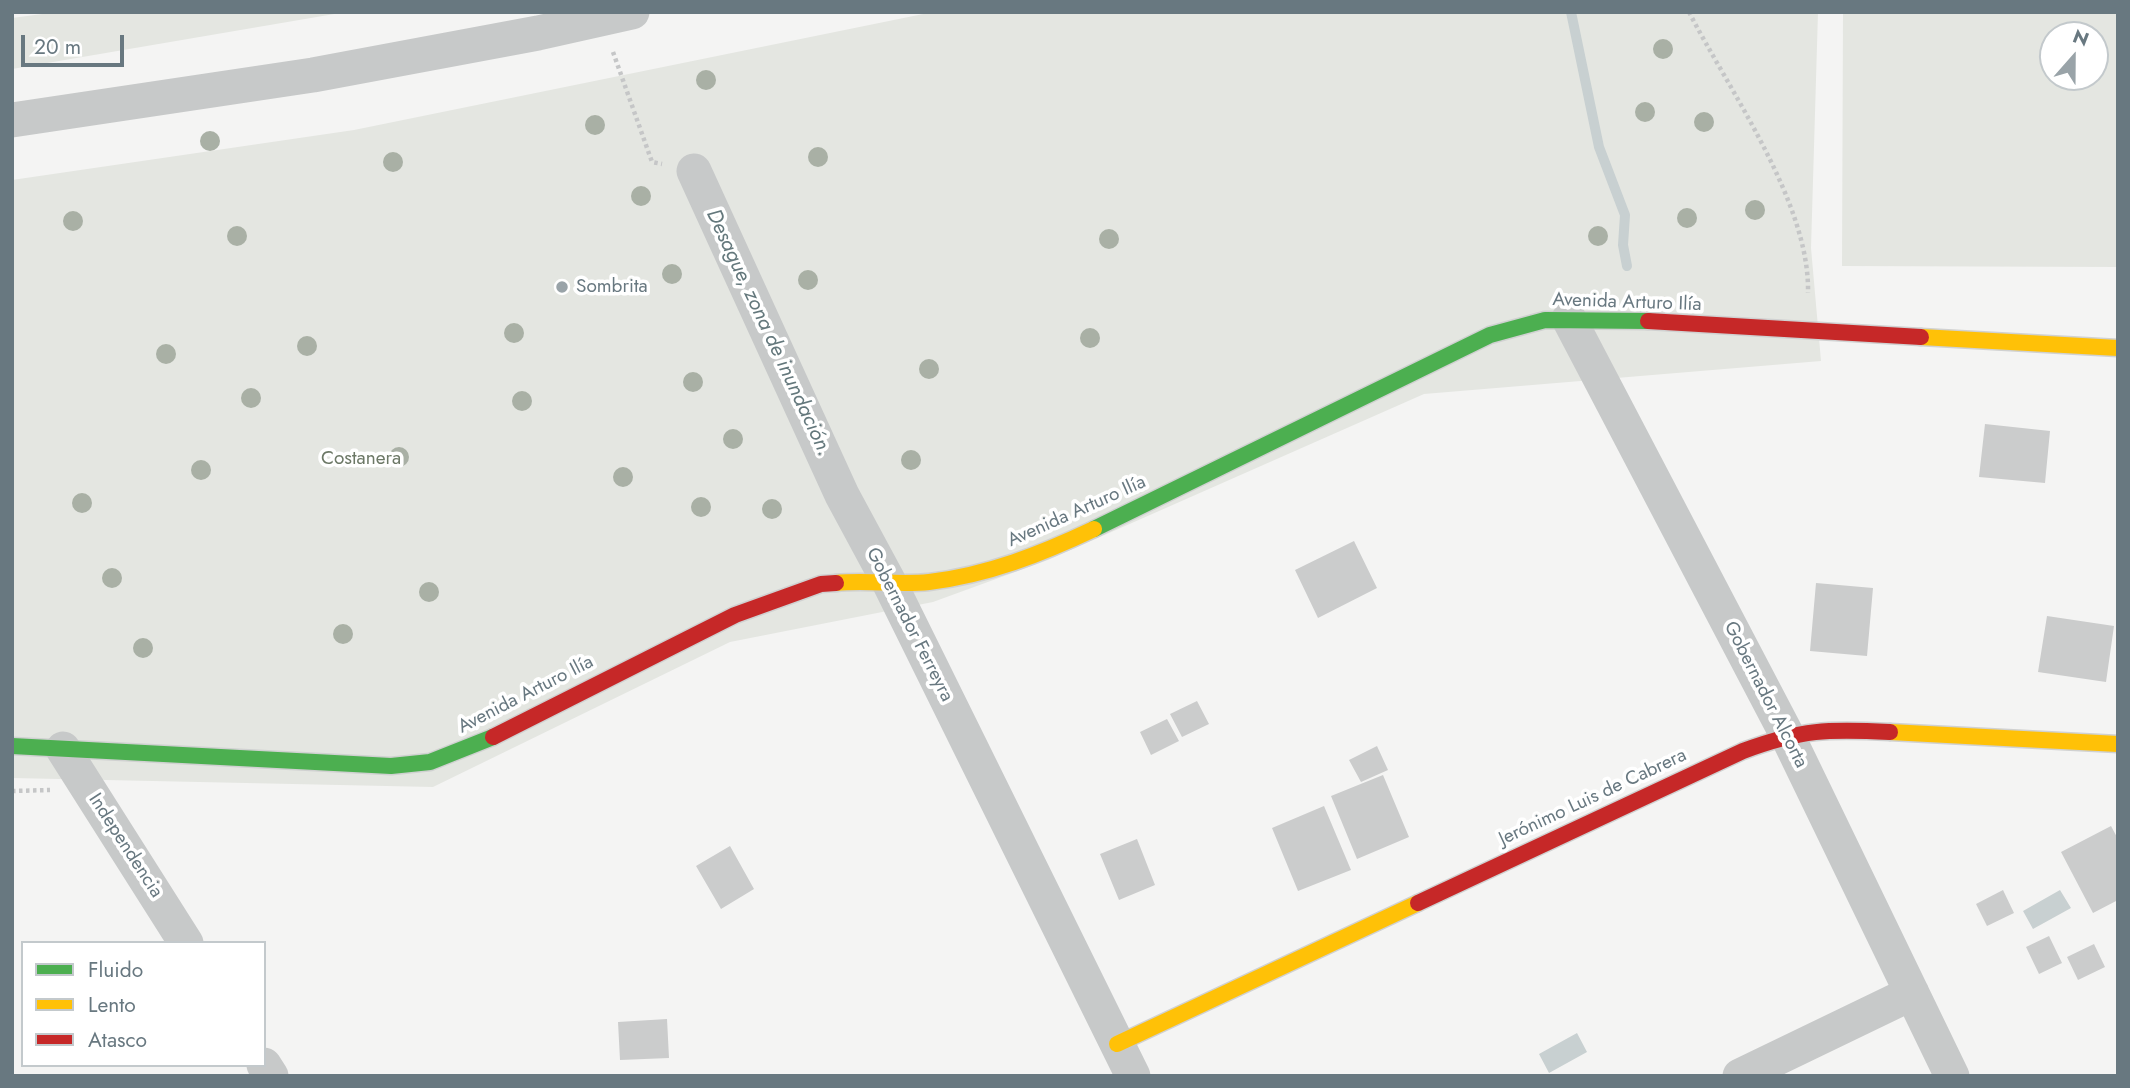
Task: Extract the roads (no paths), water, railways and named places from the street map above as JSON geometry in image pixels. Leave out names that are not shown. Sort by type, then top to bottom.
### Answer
[{"type":"main road","name":"Avenida Arturo Ilía","points":[[12,746],[391,766],[430,762],[466,750],[735,615],[779,598],[821,584],[890,584],[968,575],[1044,553],[1478,340],[1514,327],[1569,319],[1808,329],[2118,348]]},
{"type":"main road","name":"Jerónimo Luis de Cabrera","points":[[1117,1044],[1742,751],[1787,735],[1828,729],[2118,744]]},
{"type":"street","points":[[12,120],[313,75],[538,33],[617,15]]},
{"type":"street","name":"Gobernador Ferreyra","points":[[694,170],[842,495],[890,584],[1133,1076]]},
{"type":"street","name":"Gobernador Alcorta","points":[[1569,319],[1787,735],[1952,1076]]},
{"type":"street","name":"Independencia","points":[[63,749],[185,941]]},
{"type":"street","points":[[1741,1076],[1912,993]]},
{"type":"waterway","points":[[1571,12],[1599,147],[1625,215],[1623,245],[1627,266]]},
{"type":"place","name":"Sombrita","points":[[562,287]]},
{"type":"water label","name":"Desague, zona de inundación.","points":[[768,333]]},
{"type":"park label","name":"Costanera","points":[[361,459]]}]
